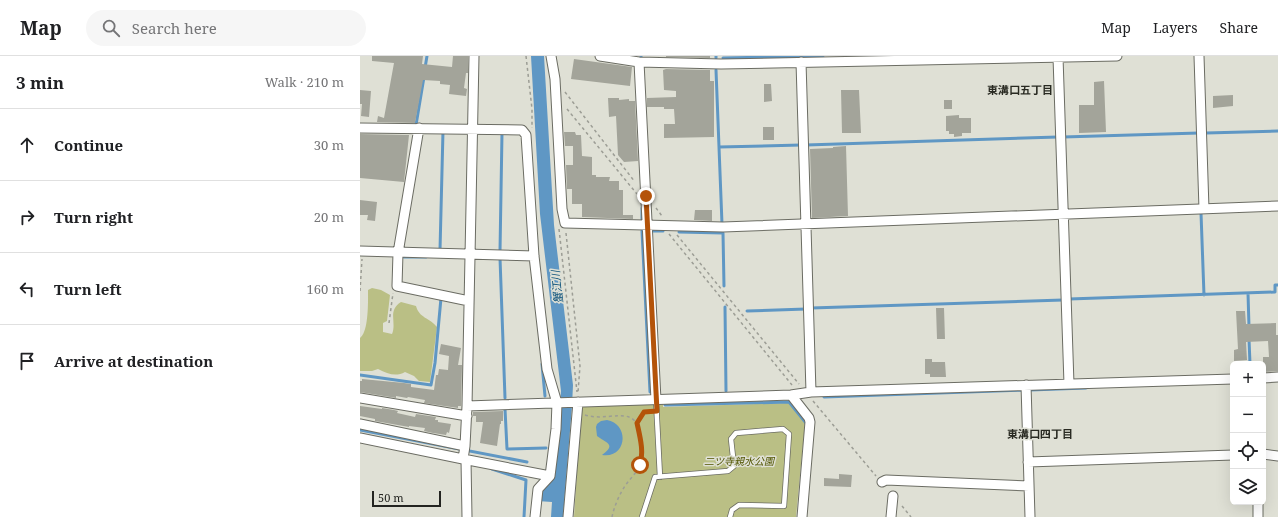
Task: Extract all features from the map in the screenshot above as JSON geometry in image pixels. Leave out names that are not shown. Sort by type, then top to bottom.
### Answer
[{"type":"street","points":[[467,517],[465,454],[474,56]]},
{"type":"street","points":[[551,56],[555,80],[562,226],[666,226],[723,228],[1278,206]]},
{"type":"street","points":[[600,56],[616,57],[639,62],[721,60],[801,62],[886,58],[1117,56]]},
{"type":"street","points":[[1200,56],[1204,209]]},
{"type":"street","points":[[1053,57],[1064,214],[1069,384]]},
{"type":"street","points":[[639,62],[656,400]]},
{"type":"street","points":[[801,62],[806,224],[802,394],[810,422],[802,517]]},
{"type":"street","points":[[360,128],[522,130],[526,135],[534,256],[547,369],[556,403],[556,428],[550,476],[538,489],[535,517]]},
{"type":"street","points":[[419,128],[398,253],[397,286],[469,301]]},
{"type":"street","points":[[362,251],[534,256]]},
{"type":"street","points":[[1266,378],[1278,377]]},
{"type":"street","points":[[467,406],[1026,385],[1230,379]]},
{"type":"street","points":[[1026,385],[1030,517]]},
{"type":"street","points":[[360,398],[466,416]]},
{"type":"street","points":[[568,517],[578,402]]},
{"type":"street","points":[[360,424],[465,454],[550,476]]},
{"type":"street","points":[[360,438],[465,454]]},
{"type":"street","points":[[1266,454],[1278,456]]},
{"type":"street","points":[[1028,462],[1230,455]]},
{"type":"street","points":[[882,482],[886,480],[1029,486]]},
{"type":"street","points":[[891,517],[893,496]]},
{"type":"street","points":[[1258,505],[1258,517]]},
{"type":"lane","points":[[656,400],[660,477]]},
{"type":"lane","points":[[642,517],[655,477],[728,471],[734,466],[732,439],[736,432],[783,429],[789,434],[784,506],[739,505],[732,510],[730,517]]},
{"type":"path","points":[[564,92],[636,183]]},
{"type":"path","points":[[566,108],[646,206]]},
{"type":"path","points":[[656,208],[666,226],[802,394],[882,482]]},
{"type":"path","points":[[562,226],[580,366],[578,402]]},
{"type":"path","points":[[562,226],[578,402]]},
{"type":"path","points":[[666,226],[802,394]]},
{"type":"path","points":[[360,291],[362,251]]},
{"type":"path","points":[[389,323],[392,294],[399,292],[400,287]]},
{"type":"path","points":[[637,423],[644,412],[657,411]]},
{"type":"path","points":[[577,412],[592,418],[619,416],[630,418],[637,423],[642,458],[638,470],[625,486],[613,511],[612,517]]},
{"type":"path","points":[[893,496],[911,517]]},
{"type":"green space","points":[[372,288],[381,290],[390,295],[387,321],[383,323],[383,332],[392,334],[394,325],[394,309],[401,302],[416,306],[417,310],[422,316],[437,327],[430,382],[419,381],[414,376],[405,372],[395,375],[378,369],[372,371],[360,371],[360,338],[363,335],[366,323],[368,290]]},
{"type":"green space","name":"二ツ寺親水公園","points":[[789,403],[805,423],[796,517],[574,517],[581,408],[584,406],[663,404],[663,407]]},
{"type":"water","name":"蟹江川","points":[[531,56],[544,56],[554,225],[573,385],[563,517],[551,517],[552,502],[537,501],[538,493],[554,476],[561,391],[540,214]]},
{"type":"water","points":[[607,420],[614,423],[619,428],[622,434],[621,447],[617,452],[610,455],[602,455],[609,448],[609,446],[597,436],[596,427],[601,421]]},
{"type":"building","points":[[372,56],[423,56],[422,64],[452,67],[453,56],[468,56],[468,73],[466,73],[464,88],[467,89],[466,96],[449,94],[450,85],[440,84],[440,81],[423,80],[415,123],[377,122],[378,116],[384,118],[394,63],[372,61]]},
{"type":"building","points":[[710,56],[710,58],[666,57]]},
{"type":"building","points":[[574,59],[632,67],[630,86],[571,79]]},
{"type":"building","points":[[663,70],[710,70],[710,81],[714,81],[714,137],[664,138],[664,124],[675,124],[674,109],[664,109],[664,107],[647,107],[647,98],[676,97],[676,91],[664,90]]},
{"type":"building","points":[[1104,81],[1106,132],[1079,133],[1079,105],[1094,105],[1094,82]]},
{"type":"building","points":[[764,84],[771,84],[772,101],[764,102]]},
{"type":"building","points":[[360,90],[371,91],[369,117],[361,116],[362,104],[360,104]]},
{"type":"building","points":[[841,90],[859,90],[861,133],[842,133]]},
{"type":"building","points":[[1233,95],[1233,106],[1213,108],[1213,96]]},
{"type":"building","points":[[608,98],[619,98],[619,100],[629,99],[629,101],[635,101],[638,161],[624,162],[618,155],[616,116],[609,117]]},
{"type":"building","points":[[944,100],[952,100],[952,109],[944,109]]},
{"type":"building","points":[[959,115],[959,118],[971,118],[971,133],[962,133],[962,136],[954,137],[954,134],[949,134],[949,131],[946,131],[946,116]]},
{"type":"building","points":[[763,127],[774,127],[774,140],[763,140]]},
{"type":"building","points":[[564,132],[575,132],[576,135],[581,135],[582,156],[592,157],[592,175],[596,175],[596,177],[610,177],[609,181],[619,181],[619,190],[623,190],[623,215],[633,215],[633,219],[582,217],[582,204],[572,204],[572,189],[567,189],[566,165],[573,165],[573,146],[565,146]]},
{"type":"building","points":[[360,134],[409,135],[404,182],[360,178]]},
{"type":"building","points":[[846,146],[848,216],[812,218],[810,149]]},
{"type":"building","points":[[360,200],[377,202],[375,221],[367,220],[368,215],[360,215]]},
{"type":"building","points":[[695,210],[712,210],[712,221],[694,220]]},
{"type":"building","points":[[936,308],[944,308],[945,339],[937,339]]},
{"type":"building","points":[[1236,311],[1245,311],[1246,324],[1276,323],[1276,335],[1278,335],[1278,371],[1266,372],[1266,361],[1263,361],[1263,357],[1269,357],[1268,341],[1246,342],[1247,360],[1234,361],[1234,350],[1238,349]]},
{"type":"building","points":[[441,344],[461,348],[458,365],[462,365],[461,406],[458,406],[458,408],[424,403],[425,400],[408,397],[396,396],[396,398],[360,392],[360,381],[362,381],[362,379],[411,384],[411,387],[434,390],[436,375],[438,375],[439,369],[448,370],[449,356],[439,354]]},
{"type":"building","points":[[925,359],[932,359],[932,362],[945,362],[946,377],[930,377],[930,374],[925,374]]},
{"type":"building","points":[[360,406],[394,410],[398,411],[397,413],[415,417],[416,414],[436,417],[435,420],[438,420],[438,422],[451,424],[449,433],[447,432],[446,435],[433,433],[424,431],[425,428],[409,427],[375,421],[375,419],[360,416]]},
{"type":"building","points":[[503,411],[503,421],[501,421],[500,424],[497,446],[480,443],[483,422],[476,422],[476,416],[473,416],[473,412]]},
{"type":"building","points":[[839,474],[852,475],[851,487],[824,486],[824,478],[839,479]]},
{"type":"waterway","points":[[425,68],[427,56]]},
{"type":"waterway","points":[[723,58],[823,56]]},
{"type":"waterway","points":[[716,70],[722,224]]},
{"type":"waterway","points":[[416,125],[424,77]]},
{"type":"waterway","points":[[440,250],[443,131]]},
{"type":"waterway","points":[[1206,133],[1278,131]]},
{"type":"waterway","points":[[500,251],[502,133]]},
{"type":"waterway","points":[[1063,137],[1199,133]]},
{"type":"waterway","points":[[806,145],[1058,137]]},
{"type":"waterway","points":[[719,147],[801,145]]},
{"type":"waterway","points":[[642,208],[642,221]]},
{"type":"waterway","points":[[1201,213],[1204,295]]},
{"type":"waterway","points":[[642,231],[650,392]]},
{"type":"waterway","points":[[653,231],[663,231]]},
{"type":"waterway","points":[[679,232],[723,233],[724,286]]},
{"type":"waterway","points":[[404,257],[426,257]]},
{"type":"waterway","points":[[498,258],[500,258],[505,398]]},
{"type":"waterway","points":[[1069,299],[1275,292],[1275,285],[1278,285]]},
{"type":"waterway","points":[[1248,293],[1249,327]]},
{"type":"waterway","points":[[360,375],[431,385],[435,363],[440,298]]},
{"type":"waterway","points":[[811,308],[1063,300]]},
{"type":"waterway","points":[[725,307],[726,391]]},
{"type":"waterway","points":[[747,311],[806,309]]},
{"type":"waterway","points":[[1249,339],[1250,361]]},
{"type":"waterway","points":[[542,364],[545,396]]},
{"type":"waterway","points":[[1030,390],[1086,388]]},
{"type":"waterway","points":[[824,397],[1023,391]]},
{"type":"waterway","points":[[665,405],[789,402],[806,423]]},
{"type":"waterway","points":[[505,409],[507,449],[546,448]]},
{"type":"waterway","points":[[360,430],[527,462]]},
{"type":"waterway","points":[[492,469],[526,480],[524,517]]},
{"type":"district","name":"東溝口五丁目","points":[[1020,90]]},
{"type":"district","name":"東溝口四丁目","points":[[1040,434]]},
{"type":"route","points":[[640,465],[642,448],[637,423],[639,417],[644,412],[657,411],[646,196]]}]
